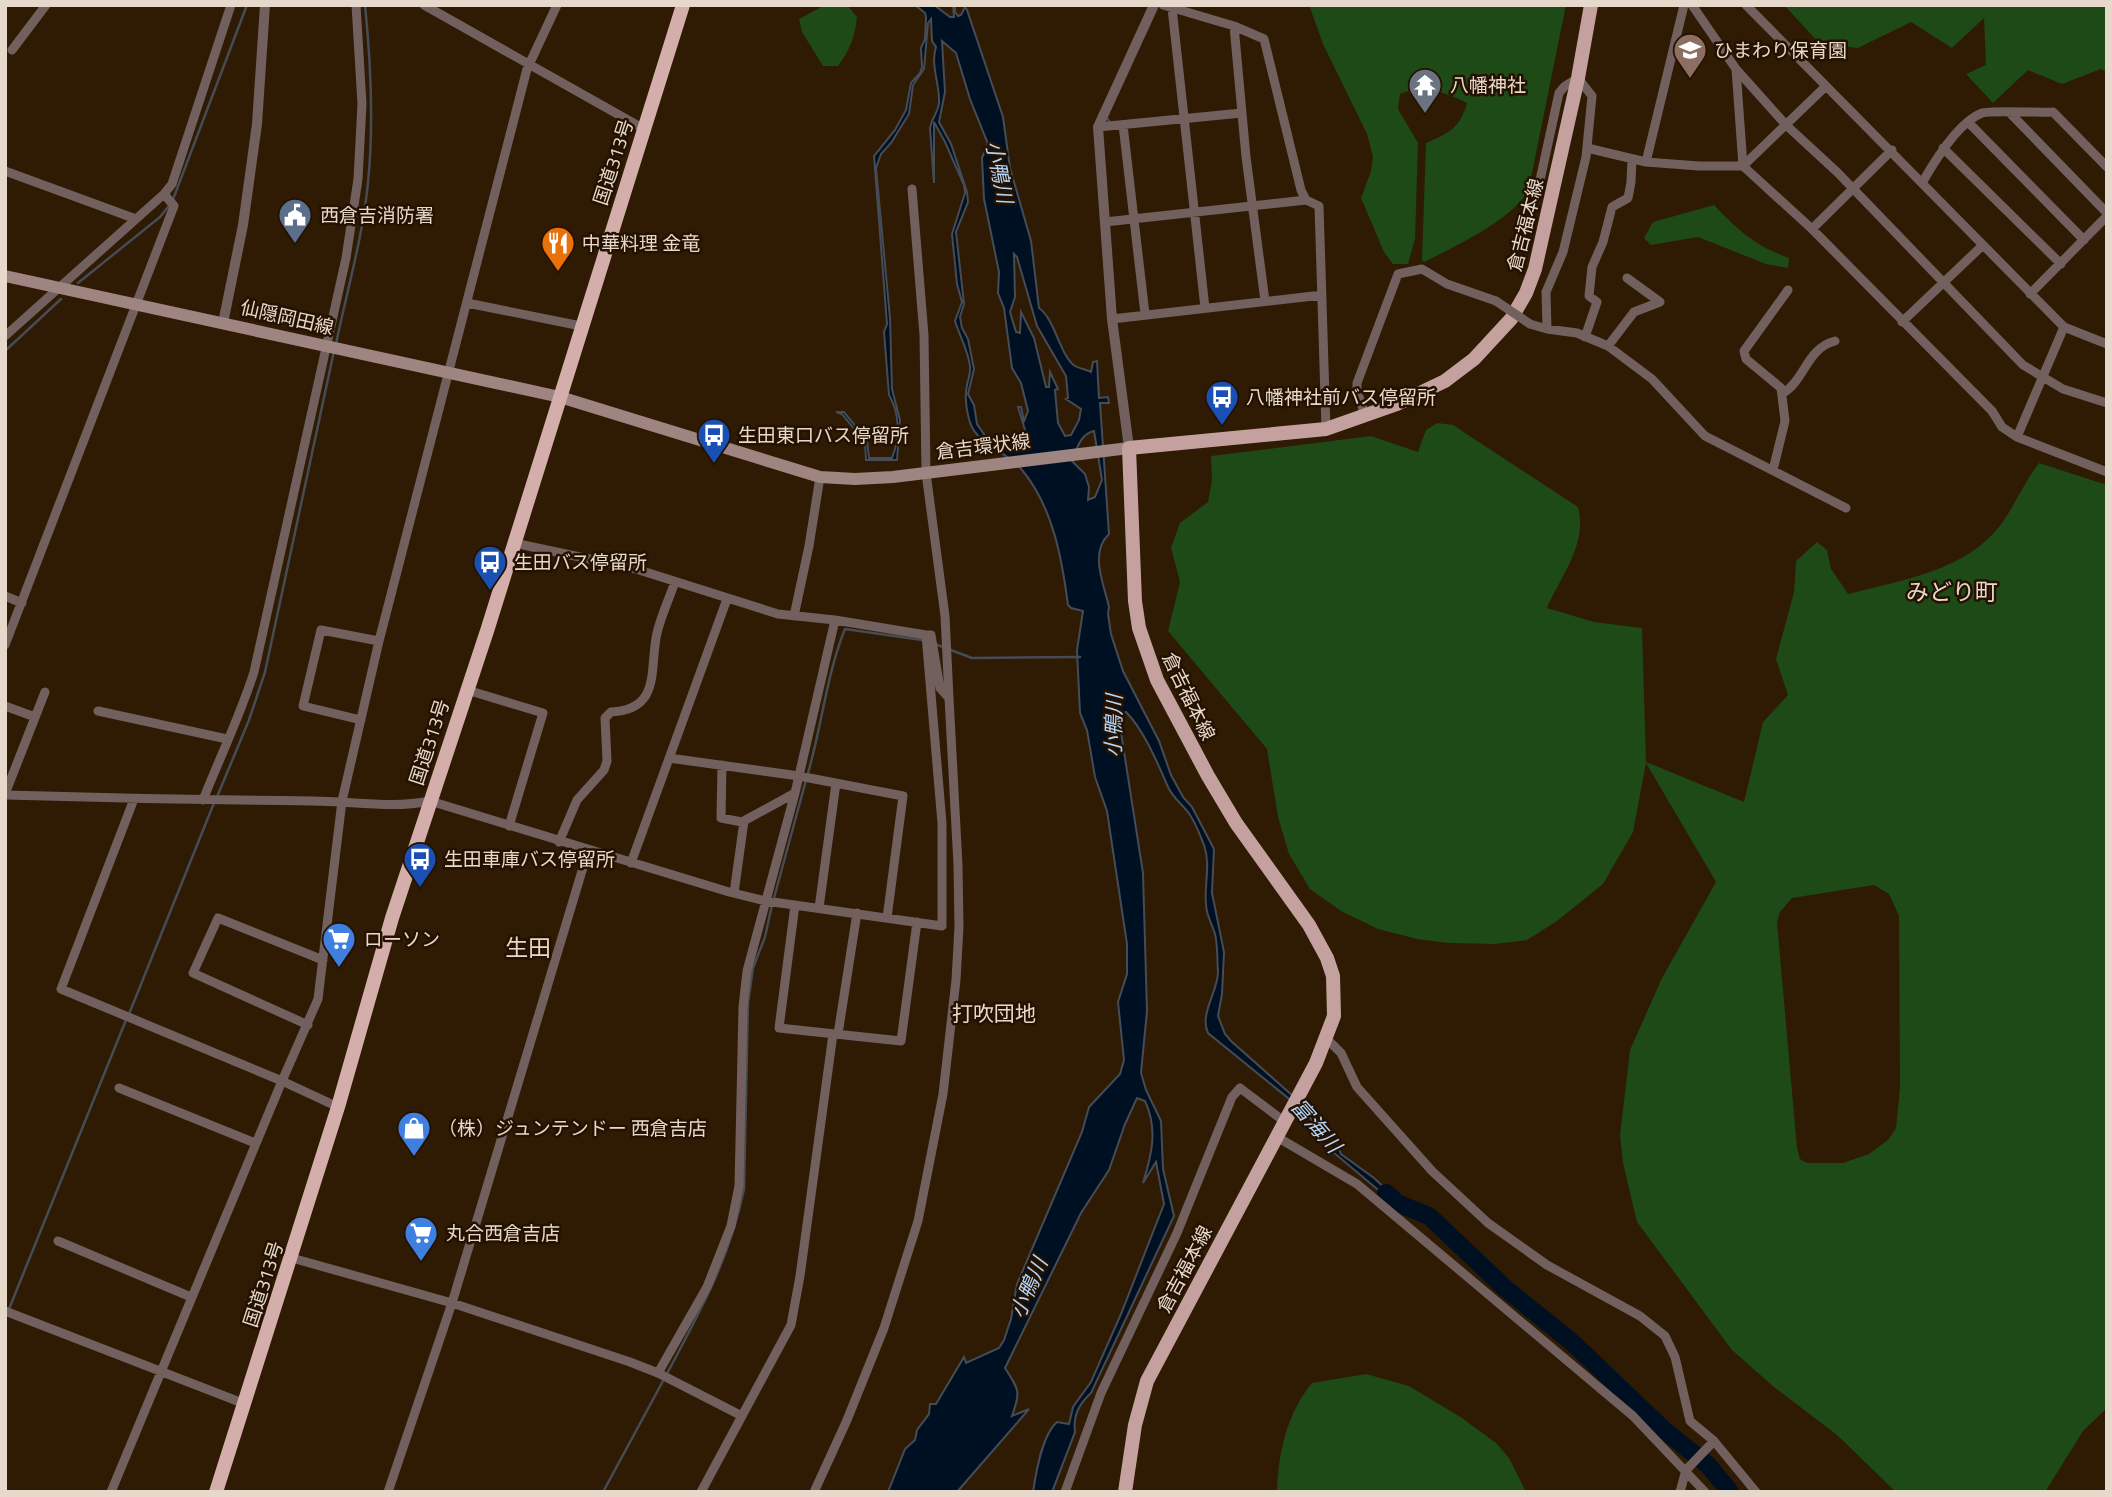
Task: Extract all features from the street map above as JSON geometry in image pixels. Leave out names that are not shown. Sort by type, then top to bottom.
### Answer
[{"type":"highway","name":"国道313号","points":[[216,1492],[292,1258],[392,918],[514,543],[683,5]]},
{"type":"main road","name":"倉吉福本線","points":[[1125,1492],[1133,1435],[1147,1381],[1327,1040],[1334,1016],[1335,995],[1327,958],[1309,925],[1236,823],[1208,776],[1147,656],[1135,601],[1129,448],[1326,429],[1397,404],[1445,381],[1474,359],[1511,319],[1527,293],[1543,243],[1591,5]]},
{"type":"main road","name":"仙隠岡田線","points":[[5,276],[560,397]]},
{"type":"main road","name":"倉吉環状線","points":[[560,397],[820,477],[855,479],[1129,448]]},
{"type":"street","points":[[12,50],[46,5]]},
{"type":"street","points":[[5,336],[172,184],[231,5]]},
{"type":"street","points":[[223,323],[243,225],[257,124],[265,5]]},
{"type":"street","points":[[203,800],[242,709],[254,672],[332,347],[358,179],[362,104],[356,5]]},
{"type":"street","points":[[424,5],[644,129]]},
{"type":"street","points":[[111,1492],[318,999],[342,801],[379,641],[530,64],[557,5]]},
{"type":"street","points":[[1129,448],[1112,319],[1098,127],[1154,5]]},
{"type":"street","points":[[1646,162],[1684,5]]},
{"type":"street","points":[[1692,5],[1736,69],[1786,125],[1854,189],[2023,365],[2063,389],[2107,403]]},
{"type":"street","points":[[1746,5],[2064,327],[2107,344]]},
{"type":"street","points":[[1205,308],[1185,119],[1168,7],[1234,26],[1264,39],[1301,190],[1306,200]]},
{"type":"street","points":[[1234,26],[1252,206],[1265,301]]},
{"type":"street","points":[[1736,69],[1743,166]]},
{"type":"street","points":[[1537,194],[1559,93],[1578,78],[1592,96],[1587,148],[1563,252],[1546,292],[1547,329]]},
{"type":"street","points":[[1743,166],[1826,86]]},
{"type":"street","points":[[1098,127],[1242,113]]},
{"type":"street","points":[[1922,183],[1943,148],[1968,122],[1983,113],[2053,113],[2107,167]]},
{"type":"street","points":[[2010,113],[2107,215],[2030,294]]},
{"type":"street","points":[[1968,122],[2084,240]]},
{"type":"street","points":[[1123,125],[1145,314]]},
{"type":"street","points":[[1587,148],[1646,162],[1743,166],[1812,229],[1992,411],[2002,427],[2017,437],[2107,472]]},
{"type":"street","points":[[1943,148],[2061,264]]},
{"type":"street","points":[[1812,229],[1892,150]]},
{"type":"street","points":[[1585,337],[1597,302],[1589,296],[1592,267],[1603,243],[1607,218],[1612,207],[1628,198],[1632,159]]},
{"type":"street","points":[[5,171],[136,219]]},
{"type":"street","points":[[814,1492],[852,1409],[884,1328],[918,1221],[943,1094],[956,980],[958,865],[950,698],[912,189]]},
{"type":"street","points":[[5,645],[174,206],[164,194]]},
{"type":"street","points":[[1105,222],[1306,200],[1319,206],[1326,429]]},
{"type":"street","points":[[1902,322],[1983,245]]},
{"type":"street","points":[[1365,415],[1357,383],[1398,275],[1422,269],[1447,284],[1496,301],[1530,324],[1585,337],[1608,346],[1652,379],[1705,436],[1846,508]]},
{"type":"street","points":[[1608,346],[1633,312],[1660,302],[1627,278]]},
{"type":"street","points":[[1773,470],[1785,421],[1783,393],[1770,376],[1746,359],[1744,351],[1788,290]]},
{"type":"street","points":[[1112,319],[1322,295]]},
{"type":"street","points":[[467,303],[581,326]]},
{"type":"street","points":[[2017,437],[2064,327]]},
{"type":"street","points":[[1783,393],[1797,382],[1816,352],[1824,344],[1835,341]]},
{"type":"street","points":[[794,616],[820,477]]},
{"type":"street","points":[[514,543],[636,569],[778,614],[931,635],[940,688],[950,698]]},
{"type":"street","points":[[559,842],[577,800],[604,771],[607,761],[606,719],[611,712],[624,712],[639,702],[651,689],[657,633],[675,582]]},
{"type":"street","points":[[5,596],[22,603]]},
{"type":"street","points":[[631,863],[727,599]]},
{"type":"street","points":[[658,1373],[707,1287],[731,1226],[739,1186],[743,1007],[747,971],[799,776],[835,620]]},
{"type":"street","points":[[361,720],[303,706],[321,630],[379,641]]},
{"type":"street","points":[[45,692],[5,795],[342,801],[412,805],[430,801],[588,851],[766,901],[942,926],[942,823],[926,635]]},
{"type":"street","points":[[467,690],[543,713],[509,826]]},
{"type":"street","points":[[5,706],[35,717]]},
{"type":"street","points":[[98,711],[227,739]]},
{"type":"street","points":[[669,758],[799,776],[904,796],[887,918]]},
{"type":"street","points":[[722,765],[721,818],[744,821],[794,793]]},
{"type":"street","points":[[819,908],[836,783]]},
{"type":"street","points":[[134,799],[61,989],[338,1107]]},
{"type":"street","points":[[734,893],[744,821]]},
{"type":"street","points":[[388,1492],[452,1303],[588,851]]},
{"type":"street","points":[[795,905],[779,1028],[901,1041],[917,922]]},
{"type":"street","points":[[701,1492],[791,1325],[856,914]]},
{"type":"street","points":[[308,1025],[193,973],[218,918],[323,960]]},
{"type":"street","points":[[1327,1040],[1341,1053],[1357,1087],[1432,1171],[1488,1223],[1547,1265],[1640,1315],[1665,1336],[1675,1357],[1690,1421],[1756,1492]]},
{"type":"street","points":[[119,1088],[256,1143]]},
{"type":"street","points":[[1065,1492],[1101,1393],[1177,1233],[1232,1097],[1240,1088],[1286,1119]]},
{"type":"street","points":[[1277,1137],[1357,1184],[1633,1416],[1687,1468],[1705,1492]]},
{"type":"street","points":[[58,1241],[191,1297]]},
{"type":"street","points":[[292,1258],[452,1303],[658,1373],[742,1416]]},
{"type":"street","points":[[9,1312],[245,1404]]},
{"type":"street","points":[[1680,1492],[1687,1468],[1712,1442]]},
{"type":"green space","points":[[825,5],[847,5],[857,17],[851,43],[838,66],[823,66],[802,32],[799,19]]},
{"type":"green space","points":[[1309,5],[1566,5],[1529,188],[1512,210],[1451,249],[1424,262],[1422,260],[1426,143],[1453,129],[1467,103],[1434,91],[1417,90],[1400,94],[1398,109],[1418,143],[1415,239],[1408,264],[1393,264],[1384,252],[1361,198],[1373,157],[1367,134],[1323,44]]},
{"type":"green space","points":[[1784,5],[2107,5],[2107,72],[2101,69],[2062,84],[2028,70],[1993,103],[1966,74],[1986,65],[1984,18],[1952,48],[1911,22],[1858,48],[1820,44]]},
{"type":"green space","points":[[1714,205],[1748,236],[1789,258],[1788,268],[1766,264],[1698,237],[1651,245],[1644,238],[1653,222]]},
{"type":"green space","points":[[1437,423],[1453,425],[1578,507],[1580,520],[1576,546],[1547,608],[1594,622],[1642,628],[1646,762],[1744,802],[1763,722],[1788,695],[1776,659],[1794,592],[1796,561],[1817,542],[1827,550],[1831,569],[1848,594],[1932,571],[1971,552],[1988,539],[2002,523],[2039,463],[2107,485],[2107,1408],[2083,1431],[2045,1492],[1896,1492],[1837,1435],[1774,1387],[1732,1350],[1637,1222],[1623,1163],[1620,1135],[1630,1050],[1662,978],[1716,882],[1646,763],[1633,832],[1603,884],[1557,921],[1527,940],[1495,944],[1448,943],[1417,939],[1378,929],[1341,911],[1310,889],[1289,854],[1278,817],[1267,749],[1168,631],[1180,582],[1171,548],[1180,523],[1208,502],[1212,480],[1211,456],[1371,436],[1418,452],[1426,430]],"holes":[[[1874,885],[1889,894],[1899,916],[1900,1088],[1896,1128],[1888,1140],[1869,1154],[1843,1163],[1807,1163],[1800,1159],[1797,1148],[1777,922],[1780,912],[1792,898]]]},
{"type":"green space","points":[[1366,1374],[1409,1386],[1462,1418],[1496,1443],[1509,1458],[1526,1492],[1277,1492],[1279,1463],[1290,1420],[1312,1383]]},
{"type":"water","name":"小鴨川","points":[[915,5],[934,5],[950,17],[954,17],[953,5],[958,16],[965,7],[967,10],[1003,117],[1010,168],[1031,241],[1039,308],[1045,313],[1065,354],[1075,366],[1091,372],[1093,362],[1097,361],[1099,398],[1108,397],[1109,403],[1100,403],[1109,534],[1103,542],[1099,559],[1109,607],[1111,634],[1123,671],[1159,741],[1171,775],[1214,849],[1212,893],[1224,952],[1218,1016],[1225,1034],[1330,1129],[1341,1154],[1374,1178],[1404,1206],[1402,1210],[1333,1152],[1327,1136],[1304,1111],[1208,1033],[1207,1011],[1218,972],[1216,939],[1206,908],[1206,852],[1193,820],[1170,791],[1145,738],[1133,719],[1126,712],[1122,714],[1120,726],[1143,873],[1147,1011],[1141,1073],[1161,1121],[1163,1169],[1174,1216],[1091,1393],[1078,1410],[1075,1432],[1052,1492],[1033,1492],[1047,1436],[1057,1422],[1069,1424],[1073,1407],[1091,1382],[1164,1204],[1156,1162],[1143,1183],[1151,1152],[1152,1132],[1145,1101],[1137,1098],[1109,1170],[1081,1213],[1005,1368],[1017,1391],[1012,1416],[1029,1409],[957,1492],[888,1492],[905,1449],[915,1440],[917,1430],[929,1414],[930,1404],[936,1404],[964,1357],[966,1363],[999,1348],[1004,1340],[1017,1284],[1082,1132],[1089,1107],[1120,1074],[1124,1060],[1118,1002],[1127,974],[1127,944],[1107,811],[1095,777],[1087,730],[1080,713],[1077,650],[1083,611],[1068,605],[1054,534],[1049,517],[1033,485],[1016,464],[977,434],[971,426],[967,411],[966,393],[970,366],[955,321],[962,302],[957,284],[952,234],[965,193],[964,185],[934,122],[934,183],[930,129],[939,96],[931,19],[928,23],[924,69],[913,85],[909,114],[881,154],[876,168],[890,318],[892,389],[900,420],[897,460],[866,460],[865,442],[842,414],[836,412],[844,412],[867,440],[869,458],[892,458],[898,426],[889,395],[884,332],[887,324],[874,156],[895,130],[906,110],[911,83],[920,73],[921,48],[925,39],[925,13]],"holes":[[[942,41],[956,53],[988,144],[982,158],[984,199],[999,272],[998,293],[1004,308],[1012,368],[1021,383],[1028,411],[1024,421],[1021,407],[1018,407],[1027,448],[1009,449],[986,437],[977,424],[974,405],[968,394],[974,369],[960,317],[964,304],[956,232],[968,202],[951,144],[939,122],[945,92]],[[1014,254],[1037,326],[1066,376],[1066,399],[1081,409],[1071,435],[1065,436],[1058,423],[1055,390],[1058,389],[1050,372],[1049,387],[1046,387],[1034,338],[1021,312],[1020,333],[1016,332],[1010,312],[1015,297]],[[1094,431],[1102,480],[1095,497],[1088,500],[1089,487],[1085,474],[1072,461],[1080,443]]]},
{"type":"waterway","points":[[78,283],[160,217],[172,202],[247,5]]},
{"type":"waterway","points":[[336,344],[359,243],[368,182],[371,94],[365,5]]},
{"type":"waterway","points":[[5,351],[61,299]]},
{"type":"waterway","points":[[217,797],[249,720],[265,672],[334,351]]},
{"type":"waterway","points":[[808,773],[833,665],[845,629],[922,640]]},
{"type":"waterway","points":[[935,644],[972,658],[1080,657]]},
{"type":"waterway","points":[[774,898],[806,780]]},
{"type":"waterway","points":[[129,1014],[214,803]]},
{"type":"waterway","points":[[603,1492],[704,1303],[723,1260],[738,1214],[744,1189],[748,1003],[753,968],[765,937],[772,905]]},
{"type":"waterway","points":[[9,1309],[126,1020]]},
{"type":"waterway","name":"富海川","points":[[1386,1193],[1397,1203],[1429,1216],[1505,1288],[1574,1344],[1664,1430],[1708,1465],[1730,1492]]},
{"type":"place","name":"ひまわり保育園","points":[[1690,80]]},
{"type":"place","name":"八幡神社","points":[[1425,115]]},
{"type":"place","name":"西倉吉消防署","points":[[295,245]]},
{"type":"place","name":"中華料理 金竜","points":[[558,273]]},
{"type":"place","name":"八幡神社前バス停留所","points":[[1222,427]]},
{"type":"place","name":"生田東口バス停留所","points":[[714,465]]},
{"type":"place","name":"生田バス停留所","points":[[490,592]]},
{"type":"place","name":"生田車庫バス停留所","points":[[420,889]]},
{"type":"place","name":"ローソン","points":[[339,969]]},
{"type":"place","name":"（株）ジュンテンドー 西倉吉店","points":[[414,1158]]},
{"type":"place","name":"丸合西倉吉店","points":[[421,1263]]},
{"type":"district","name":"みどり町","points":[[1952,592]]},
{"type":"district","name":"生田","points":[[528,948]]},
{"type":"district","name":"打吹団地","points":[[994,1014]]}]
